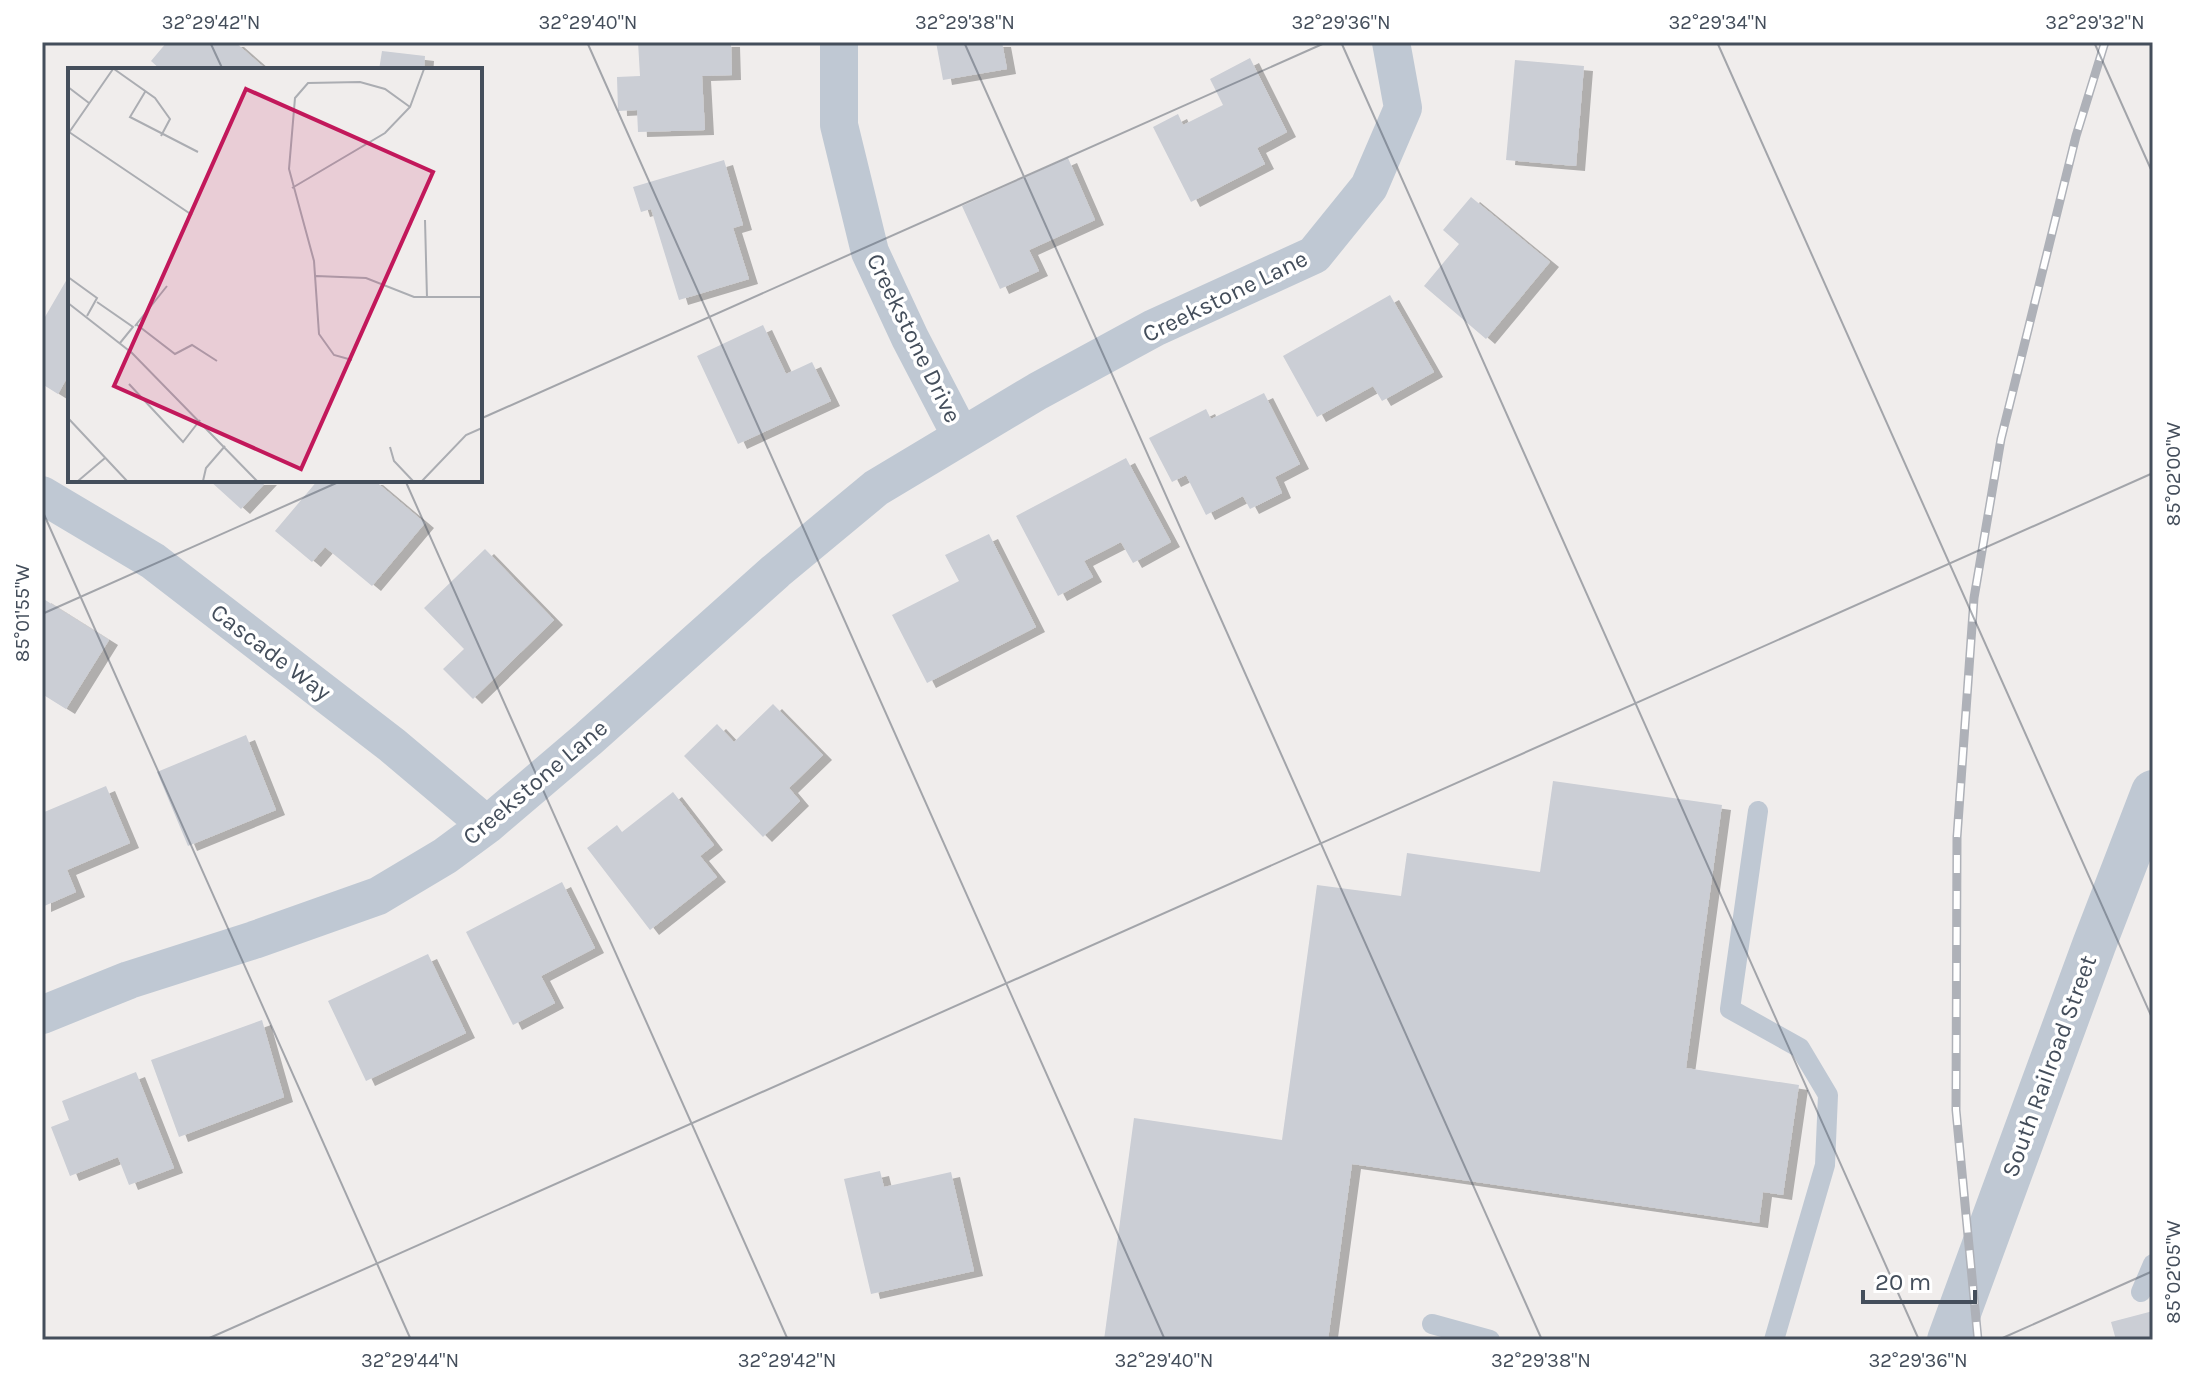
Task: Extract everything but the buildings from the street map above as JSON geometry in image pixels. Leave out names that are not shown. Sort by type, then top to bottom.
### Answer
[{"type":"street","name":"Creekstone Drive","points":[[839,42],[839,125],[870,252],[961,436],[1052,384]]},
{"type":"street","name":"Creekstone Lane","points":[[1052,384],[1154,328],[1314,255],[1369,187],[1403,108],[1391,42]]},
{"type":"street","name":"Creekstone Lane","points":[[42,1015],[129,980],[378,896],[445,856],[487,825],[588,739],[776,571],[876,488],[961,436]]},
{"type":"street","name":"Cascade Way","points":[[42,495],[153,561],[392,745],[487,825]]},
{"type":"street","name":"South Railroad Street","points":[[1949,1340],[2153,792]]},
{"type":"lane","points":[[1758,811],[1730,1009],[1800,1048],[1828,1095],[1825,1165],[1774,1340]]},
{"type":"lane","points":[[2141,1292],[2153,1264]]},
{"type":"lane","points":[[1432,1324],[1490,1340]]},
{"type":"railway","points":[[1978,1340],[1956,1110],[1957,837],[1974,598],[2001,439],[2076,136],[2105,42]]}]
